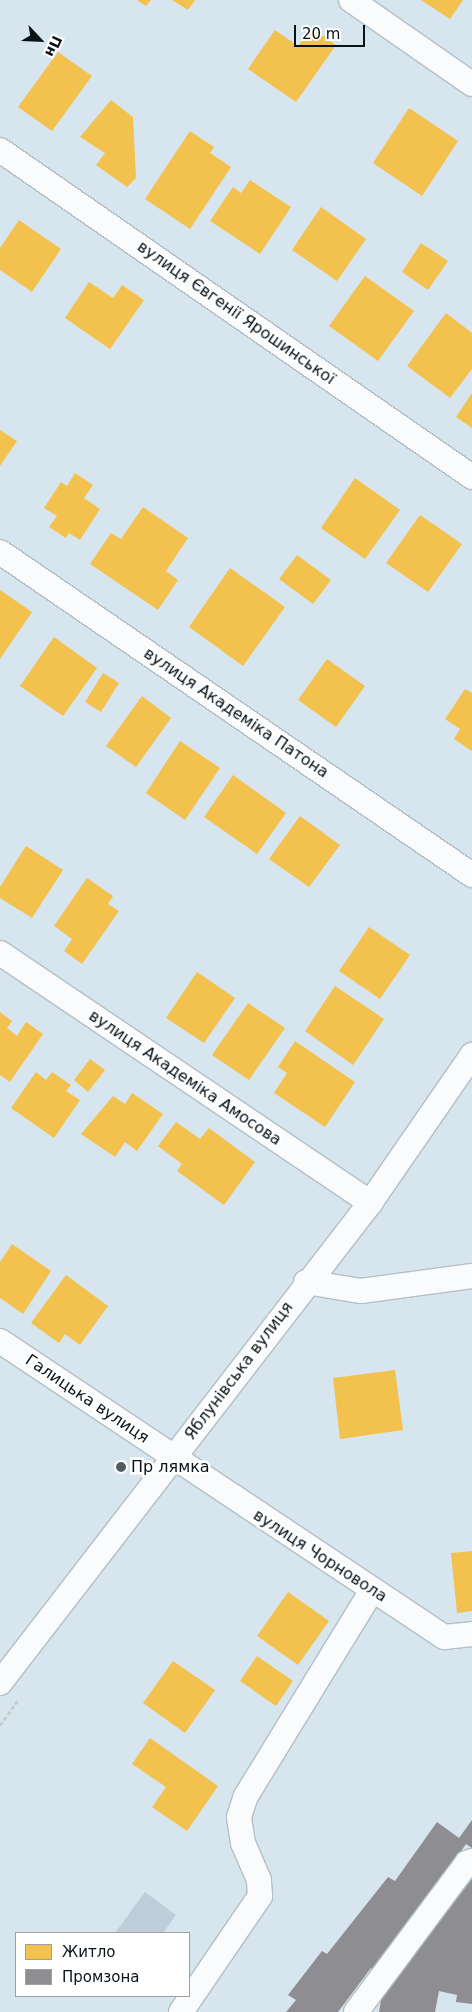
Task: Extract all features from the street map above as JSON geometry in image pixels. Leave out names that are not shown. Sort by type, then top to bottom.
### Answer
[{"type":"street","points":[[351,0],[472,84]]},
{"type":"street","name":"вулиця Євгенії Ярошинської","points":[[0,150],[472,476]]},
{"type":"street","name":"вулиця Академіка Патона","points":[[0,552],[472,875]]},
{"type":"street","name":"вулиця Академіка Амосова","points":[[0,953],[370,1203]]},
{"type":"street","name":"Яблунівська вулиця","points":[[0,1684],[306,1282],[370,1203],[472,1054]]},
{"type":"street","points":[[306,1282],[361,1291],[472,1276]]},
{"type":"street","name":"Галицька вулиця","points":[[0,1341],[173,1457]]},
{"type":"street","name":"вулиця Чорновола","points":[[173,1457],[444,1637],[472,1634]]},
{"type":"street","points":[[181,2012],[260,1896],[259,1880],[243,1843],[240,1817],[246,1796],[372,1590]]},
{"type":"street","points":[[356,2012],[467,1863],[472,1862]]},
{"type":"building: Житло","points":[[137,0],[151,0],[146,6]]},
{"type":"building: Житло","points":[[172,0],[195,0],[188,10]]},
{"type":"building: Житло","points":[[421,0],[463,0],[450,19]]},
{"type":"building: Житло","points":[[311,27],[336,45],[296,102],[248,69],[275,30],[298,46]]},
{"type":"building: Житло","points":[[58,52],[92,76],[52,131],[18,107]]},
{"type":"building: Житло","points":[[111,100],[133,117],[136,178],[127,187],[96,165],[105,153],[80,137]]},
{"type":"building: Житло","points":[[409,108],[458,141],[422,196],[373,163]]},
{"type":"building: Житло","points":[[190,131],[214,147],[210,153],[231,167],[190,229],[145,199]]},
{"type":"building: Житло","points":[[250,180],[291,207],[260,254],[210,221],[233,187],[241,193]]},
{"type":"building: Житло","points":[[321,207],[366,239],[337,281],[292,250]]},
{"type":"building: Житло","points":[[19,220],[61,249],[32,292],[0,270],[0,248]]},
{"type":"building: Житло","points":[[421,243],[448,261],[428,290],[402,272]]},
{"type":"building: Житло","points":[[365,276],[414,311],[378,361],[329,326]]},
{"type":"building: Житло","points":[[89,282],[113,298],[122,285],[144,300],[110,349],[65,318]]},
{"type":"building: Житло","points":[[446,313],[472,333],[472,369],[450,398],[407,366]]},
{"type":"building: Житло","points":[[472,393],[472,428],[456,417]]},
{"type":"building: Житло","points":[[0,430],[17,441],[0,466]]},
{"type":"building: Житло","points":[[75,473],[93,485],[84,498],[100,509],[80,540],[69,533],[66,538],[49,527],[57,516],[44,508],[61,482],[67,486]]},
{"type":"building: Житло","points":[[355,478],[400,510],[365,559],[321,528]]},
{"type":"building: Житло","points":[[143,507],[188,538],[166,571],[178,580],[158,610],[90,564],[111,533],[121,539]]},
{"type":"building: Житло","points":[[420,515],[462,544],[428,592],[386,563]]},
{"type":"building: Житло","points":[[297,555],[331,580],[313,604],[279,579]]},
{"type":"building: Житло","points":[[230,568],[285,607],[243,666],[189,627]]},
{"type":"building: Житло","points":[[0,590],[32,612],[0,659]]},
{"type":"building: Житло","points":[[54,637],[97,668],[63,716],[20,686]]},
{"type":"building: Житло","points":[[327,659],[365,686],[336,727],[298,700]]},
{"type":"building: Житло","points":[[103,673],[119,683],[101,712],[85,702]]},
{"type":"building: Житло","points":[[465,689],[472,693],[472,751],[454,739],[460,729],[445,719]]},
{"type":"building: Житло","points":[[142,696],[171,718],[136,767],[106,746]]},
{"type":"building: Житло","points":[[180,741],[220,768],[185,820],[146,793]]},
{"type":"building: Житло","points":[[233,775],[286,813],[257,854],[204,817]]},
{"type":"building: Житло","points":[[300,816],[340,845],[309,887],[269,859]]},
{"type":"building: Житло","points":[[26,846],[63,870],[32,918],[0,898],[0,887]]},
{"type":"building: Житло","points":[[87,878],[113,896],[108,904],[119,911],[82,964],[64,951],[72,939],[54,926]]},
{"type":"building: Житло","points":[[369,927],[410,955],[380,999],[339,971]]},
{"type":"building: Житло","points":[[197,972],[235,998],[204,1043],[166,1018]]},
{"type":"building: Житло","points":[[335,986],[384,1019],[353,1065],[305,1031]]},
{"type":"building: Житло","points":[[248,1003],[285,1028],[249,1080],[212,1055]]},
{"type":"building: Житло","points":[[0,1012],[12,1021],[7,1028],[17,1036],[26,1022],[43,1034],[10,1082],[0,1075]]},
{"type":"building: Житло","points":[[295,1041],[355,1082],[325,1127],[274,1093],[287,1073],[278,1067]]},
{"type":"building: Житло","points":[[90,1059],[105,1070],[88,1092],[74,1080]]},
{"type":"building: Житло","points":[[36,1072],[46,1080],[52,1072],[71,1085],[66,1091],[80,1100],[54,1138],[11,1108]]},
{"type":"building: Житло","points":[[132,1093],[163,1114],[137,1151],[125,1142],[115,1157],[81,1134],[113,1096],[125,1104]]},
{"type":"building: Житло","points":[[176,1122],[200,1139],[209,1128],[255,1162],[224,1205],[177,1171],[182,1164],[158,1146]]},
{"type":"building: Житло","points":[[12,1244],[51,1271],[23,1314],[0,1298],[0,1262]]},
{"type":"building: Житло","points":[[66,1275],[108,1306],[80,1345],[65,1334],[59,1343],[31,1323]]},
{"type":"building: Житло","points":[[395,1370],[403,1430],[340,1439],[333,1378]]},
{"type":"building: Житло","points":[[472,1551],[472,1611],[457,1613],[451,1553]]},
{"type":"building: Житло","points":[[288,1592],[329,1621],[298,1665],[257,1636]]},
{"type":"building: Житло","points":[[257,1656],[293,1681],[276,1706],[240,1681]]},
{"type":"building: Житло","points":[[173,1661],[215,1690],[185,1733],[143,1703]]},
{"type":"building: Житло","points":[[150,1738],[218,1786],[187,1831],[152,1807],[166,1787],[132,1764]]},
{"type":"building: Промзона","points":[[472,1820],[472,1848],[466,1844],[377,1973],[371,1968],[338,2012],[286,2012],[296,2000],[288,1995],[322,1951],[327,1954],[388,1877],[395,1881],[437,1822],[459,1838]]},
{"type":"building: Промзона","points":[[472,1879],[472,2004],[456,2002],[457,1995],[439,1991],[435,2012],[379,2012],[382,1994]]},
{"type":"building: Інше","points":[[145,1892],[176,1915],[164,1932],[116,1932]]},
{"type":"place","name":"Пр лямка","points":[[121,1467]]}]
